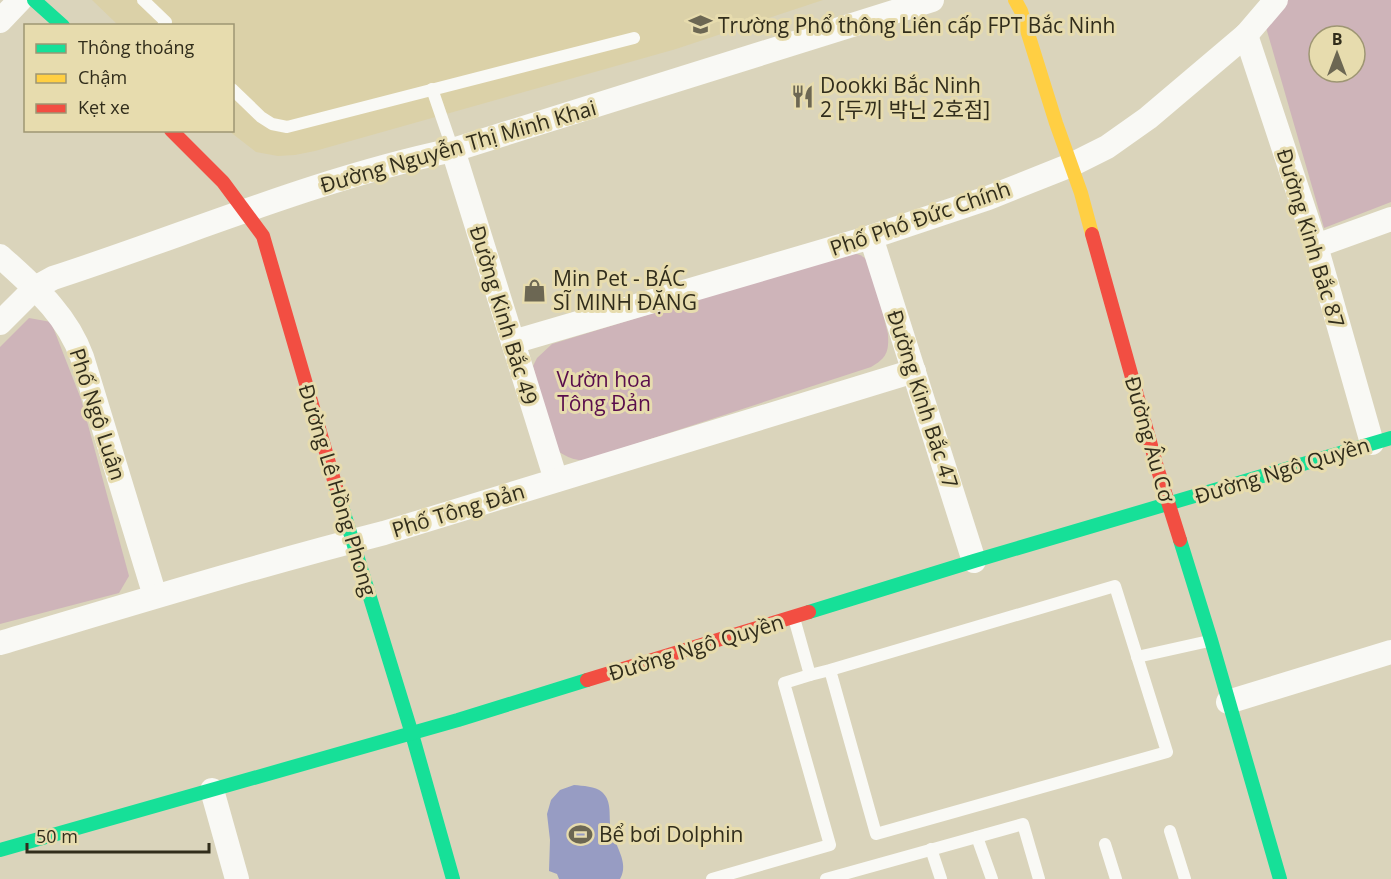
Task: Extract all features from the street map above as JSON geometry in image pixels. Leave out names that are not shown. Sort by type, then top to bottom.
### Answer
[{"type":"street","points":[[0,21],[20,0]]},
{"type":"street","points":[[34,0],[61,24]]},
{"type":"street","name":"Đường Nguyễn Thị Minh Khai","points":[[0,323],[35,288],[53,278],[278,198],[410,159],[453,150],[932,0]]},
{"type":"street","name":"Đường Âu Cơ","points":[[1015,0],[1021,11],[1056,123],[1081,193],[1157,467],[1211,640],[1280,879]]},
{"type":"street","name":"Phố Phó Đức Chính","points":[[513,342],[871,237],[988,198],[1071,165],[1107,147],[1148,118],[1246,35],[1276,0]]},
{"type":"street","name":"Đường Kinh Bắc 87","points":[[1246,35],[1381,440]]},
{"type":"street","name":"Đường Lê Hồng Phong","points":[[173,132],[223,182],[263,236],[453,879]]},
{"type":"street","name":"Đường Kinh Bắc 49","points":[[453,150],[556,480]]},
{"type":"street","points":[[1316,246],[1391,219]]},
{"type":"street","name":"Đường Kinh Bắc 47","points":[[871,237],[974,561]]},
{"type":"street","name":"Phố Ngô Luân","points":[[0,256],[57,311],[80,350],[155,596]]},
{"type":"street","name":"Phố Tông Đản","points":[[0,643],[155,596],[384,533],[914,370]]},
{"type":"street","name":"Đường Ngô Quyền","points":[[0,850],[412,734],[974,561],[1381,440]]},
{"type":"street","points":[[1228,702],[1391,652]]},
{"type":"street","points":[[212,790],[237,879]]},
{"type":"lane","points":[[143,0],[166,24]]},
{"type":"lane","points":[[234,91],[261,117],[272,124],[287,127],[634,38]]},
{"type":"lane","points":[[432,89],[453,150]]},
{"type":"lane","points":[[712,879],[830,845],[784,683],[1115,586],[1167,752],[876,834],[830,670]]},
{"type":"lane","points":[[793,617],[810,675]]},
{"type":"lane","points":[[1137,657],[1211,640]]},
{"type":"lane","points":[[826,879],[1023,824],[1039,879]]},
{"type":"lane","points":[[1170,831],[1185,879]]},
{"type":"lane","points":[[977,837],[992,879]]},
{"type":"lane","points":[[1105,844],[1116,879]]},
{"type":"lane","points":[[931,849],[941,879]]},
{"type":"shaded area","points":[[92,0],[823,0],[676,49],[315,151],[278,156],[256,152],[230,132],[234,132],[234,24],[117,24]]},
{"type":"green space","points":[[1288,0],[1391,0],[1391,202],[1324,228],[1265,24]]},
{"type":"green space","name":"Vườn hoa Tông Đản","points":[[849,253],[861,255],[870,263],[888,334],[886,354],[876,364],[586,460],[569,458],[555,449],[533,366],[537,358],[552,344]]},
{"type":"green space","points":[[29,318],[51,322],[81,399],[129,576],[119,593],[0,624],[0,347]]},
{"type":"water","name":"Bể bơi Dolphin","points":[[574,785],[596,789],[602,792],[608,800],[611,829],[622,860],[623,873],[620,879],[559,879],[557,874],[549,871],[550,840],[547,814],[551,800],[560,790]]},
{"type":"traffic: fast","points":[[34,0],[61,24]]},
{"type":"traffic: fast","points":[[809,612],[1391,438]]},
{"type":"traffic: fast","points":[[336,487],[412,734],[453,879]]},
{"type":"traffic: fast","points":[[1180,540],[1280,879]]},
{"type":"traffic: fast","points":[[0,850],[458,720],[587,680]]},
{"type":"traffic: slow","points":[[1015,0],[1021,11],[1056,123],[1081,193],[1092,234]]},
{"type":"traffic: jam","points":[[173,132],[223,182],[263,236],[336,487]]},
{"type":"traffic: jam","points":[[1092,234],[1157,467],[1180,540]]},
{"type":"traffic: jam","points":[[587,680],[809,612]]},
{"type":"place","name":"Trường Phổ thông Liên cấp FPT Bắc Ninh","points":[[700,25]]},
{"type":"place","name":"Dookki Bắc Ninh 2 [두끼 박닌 2호점]","points":[[802,97]]},
{"type":"place","name":"Min Pet - BÁC SĨ MINH ĐẶNG","points":[[535,290]]},
{"type":"place","name":"Bể bơi Dolphin","points":[[581,834]]}]
